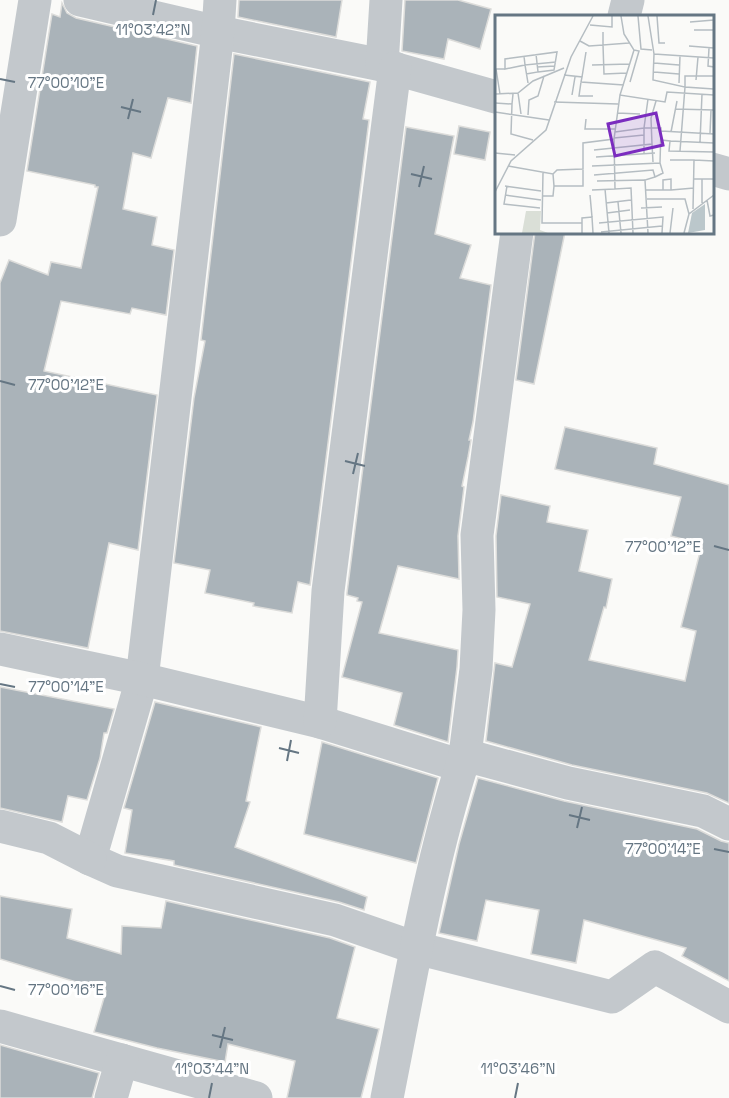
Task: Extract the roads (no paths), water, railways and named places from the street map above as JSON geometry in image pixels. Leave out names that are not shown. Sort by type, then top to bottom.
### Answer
[{"type":"street","points":[[0,220],[35,0]]},
{"type":"street","points":[[81,0],[218,33],[389,66],[495,97]]},
{"type":"street","points":[[90,859],[142,679],[220,0]]},
{"type":"street","points":[[320,722],[328,591],[389,66],[386,0]]},
{"type":"street","points":[[624,15],[628,0]]},
{"type":"street","points":[[714,170],[729,174]]},
{"type":"street","points":[[387,1098],[416,948],[446,816],[463,760],[476,669],[479,610],[477,535],[517,234]]},
{"type":"street","points":[[0,648],[320,722],[463,760],[703,811],[729,824]]},
{"type":"street","points":[[0,825],[49,838],[117,871],[335,920],[416,948],[612,997],[655,967],[729,1007]]},
{"type":"street","points":[[0,1026],[256,1098]]},
{"type":"street","points":[[111,1098],[122,1060]]}]
